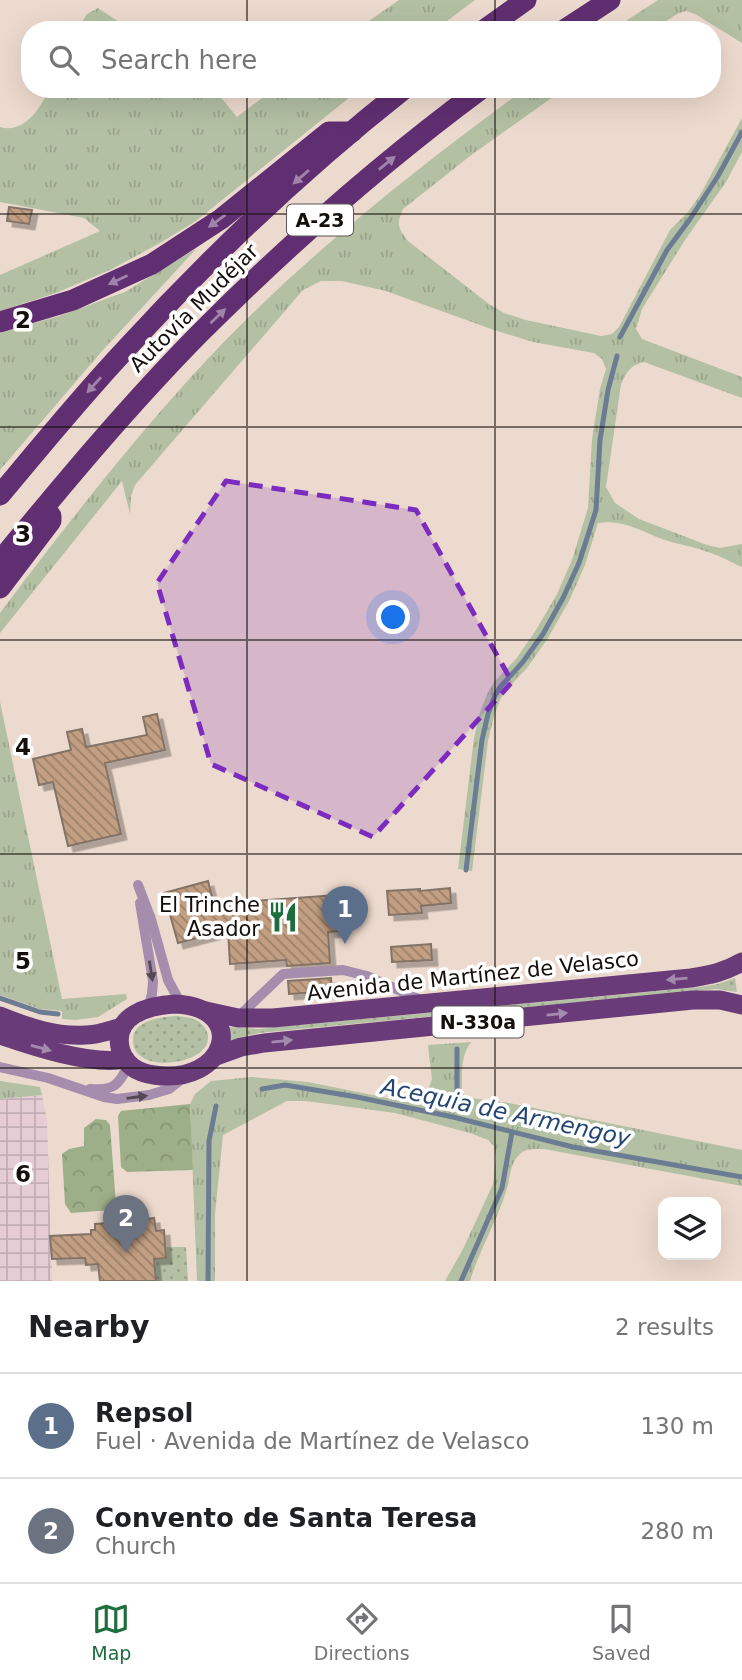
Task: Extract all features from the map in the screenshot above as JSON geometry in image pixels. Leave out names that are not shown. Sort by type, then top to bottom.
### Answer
[{"type":"highway","points":[[497,21],[526,0]]},
{"type":"highway","points":[[578,21],[610,0]]},
{"type":"highway","name":"Autovía Mudéjar","points":[[0,495],[173,298],[257,216],[393,98]]},
{"type":"highway","name":"Autovía Mudéjar","points":[[0,561],[53,496],[199,335],[315,224],[469,98]]},
{"type":"highway","points":[[0,322],[73,300],[152,264],[221,219],[329,132],[352,132]]},
{"type":"highway","points":[[0,588],[51,520],[53,496]]},
{"type":"highway","name":"Avenida de Martínez de Velasco","points":[[206,1011],[238,1017],[273,1018],[691,978],[714,975],[742,962]]},
{"type":"highway","name":"N-330a","points":[[190,1073],[210,1063],[216,1056],[241,1047],[264,1043],[693,1000],[720,1000],[742,1005]]},
{"type":"highway","name":"N-330a","points":[[122,1027],[135,1013],[166,1004],[196,1006],[206,1011]]},
{"type":"highway","points":[[206,1011],[213,1017],[220,1032],[221,1040],[216,1056]]},
{"type":"highway","points":[[0,1016],[35,1028],[69,1035],[87,1035],[122,1027]]},
{"type":"highway","points":[[122,1027],[119,1045],[127,1062],[140,1071],[179,1076],[190,1073]]},
{"type":"highway","points":[[0,1035],[65,1054],[127,1062]]},
{"type":"lane","points":[[148,1008],[153,981],[138,885],[151,919],[168,980],[181,1004]]},
{"type":"lane","points":[[238,1017],[283,974],[343,970],[367,975],[428,1003]]},
{"type":"lane","points":[[80,1088],[101,1090],[115,1086],[121,1081],[127,1062]]},
{"type":"lane","points":[[0,1066],[21,1070],[104,1097],[133,1098],[169,1089],[190,1073]]},
{"type":"highlighted area","points":[[226,481],[416,510],[512,682],[373,837],[211,764],[157,583]]},
{"type":"shaded area","points":[[42,1095],[47,1119],[52,1281],[0,1281],[0,1099]]},
{"type":"green space","points":[[399,0],[475,0],[447,21],[369,21]]},
{"type":"green space","points":[[658,0],[742,0],[742,43],[721,30],[721,21],[706,21],[686,11],[666,21],[626,21]]},
{"type":"green space","points":[[98,8],[118,21],[83,21],[87,14]]},
{"type":"green space","points":[[44,98],[221,98],[237,117],[262,98],[349,98],[196,221],[160,243],[110,270],[56,293],[0,311],[0,275],[100,231],[84,218],[0,202],[0,127],[17,127],[30,118]]},
{"type":"green space","points":[[513,98],[551,98],[470,156],[403,209],[399,226],[408,241],[504,313],[601,336],[612,334],[619,327],[670,230],[700,195],[742,118],[742,152],[726,182],[685,240],[642,309],[636,329],[642,339],[742,377],[742,398],[644,362],[632,367],[621,384],[606,487],[615,503],[639,519],[707,545],[720,548],[742,544],[742,567],[707,552],[625,525],[598,523],[585,565],[569,601],[527,668],[506,690],[494,716],[488,741],[472,871],[458,869],[474,738],[480,712],[494,682],[516,659],[557,594],[572,560],[588,508],[592,439],[606,369],[602,359],[594,353],[533,342],[386,291],[342,281],[321,281],[303,290],[135,485],[130,514],[122,481],[0,633],[0,613],[117,463],[191,377],[309,261],[437,155]]},
{"type":"green space","points":[[197,248],[103,350],[0,470],[0,333],[59,316],[125,292]]},
{"type":"green space","points":[[0,702],[62,999],[126,994],[127,999],[98,1017],[62,1019],[62,1011],[40,1009],[0,995]]},
{"type":"green space","points":[[735,978],[737,992],[716,989],[259,1033],[228,1043],[227,1027],[258,1029],[700,987]]},
{"type":"green space","points":[[176,1016],[192,1019],[205,1028],[208,1040],[202,1050],[176,1062],[161,1063],[147,1060],[137,1052],[133,1040],[138,1028],[149,1021]]},
{"type":"green space","points":[[471,1042],[463,1060],[462,1094],[471,1098],[509,1103],[742,1150],[742,1186],[544,1149],[527,1150],[516,1158],[504,1197],[470,1281],[445,1281],[493,1184],[496,1157],[494,1146],[488,1140],[470,1133],[395,1113],[287,1101],[223,1135],[215,1214],[215,1281],[197,1281],[190,1104],[195,1094],[211,1081],[252,1077],[308,1082],[422,1105],[432,1079],[428,1045]]},
{"type":"green space","points":[[0,1081],[40,1087],[42,1095],[0,1099]]},
{"type":"green space","points":[[190,1104],[193,1170],[127,1172],[121,1167],[118,1116],[121,1111]]},
{"type":"green space","points":[[96,1119],[106,1120],[110,1125],[116,1205],[112,1210],[71,1213],[65,1204],[62,1154],[69,1149],[84,1146],[84,1128]]},
{"type":"green space","points":[[166,1247],[186,1247],[188,1281],[156,1281],[154,1259],[166,1258]]},
{"type":"building","points":[[9,207],[32,210],[29,224],[7,221]]},
{"type":"building","points":[[157,714],[165,750],[105,763],[121,834],[68,846],[53,782],[39,785],[33,759],[71,750],[67,732],[82,729],[86,747],[147,735],[143,717]]},
{"type":"building","points":[[208,881],[214,904],[337,895],[339,931],[328,932],[330,963],[287,966],[286,960],[230,964],[228,930],[178,943],[164,893]]},
{"type":"building","points":[[450,888],[451,903],[421,906],[422,913],[389,915],[387,891]]},
{"type":"building","points":[[431,944],[432,960],[392,962],[391,947]]},
{"type":"building","points":[[331,978],[332,991],[289,994],[288,981]]},
{"type":"building","points":[[154,1218],[156,1231],[164,1230],[166,1258],[154,1259],[156,1281],[100,1281],[98,1264],[86,1265],[85,1258],[52,1259],[50,1236],[91,1234],[91,1230],[95,1230],[95,1224],[109,1223],[109,1233],[140,1230],[140,1220]]},
{"type":"waterway","points":[[620,337],[667,250],[718,176],[742,132]]},
{"type":"waterway","points":[[466,870],[482,740],[488,714],[495,695],[543,634],[563,598],[579,563],[596,510],[600,440],[617,356]]},
{"type":"waterway","points":[[0,998],[40,1012],[58,1014]]},
{"type":"waterway","points":[[457,1049],[457,1093]]},
{"type":"waterway","name":"Acequia de Armengoy","points":[[262,1089],[285,1085],[357,1097],[453,1117],[573,1147],[742,1177]]},
{"type":"waterway","name":"Acequia de Armengoy","points":[[208,1281],[209,1141],[216,1106]]},
{"type":"waterway","points":[[461,1281],[502,1188],[512,1132]]},
{"type":"place","name":"El Trinche Asador","points":[[283,917]]},
{"type":"place","name":"Repsol","points":[[345,944]]},
{"type":"place","name":"Convento de Santa Teresa","points":[[126,1253]]}]
